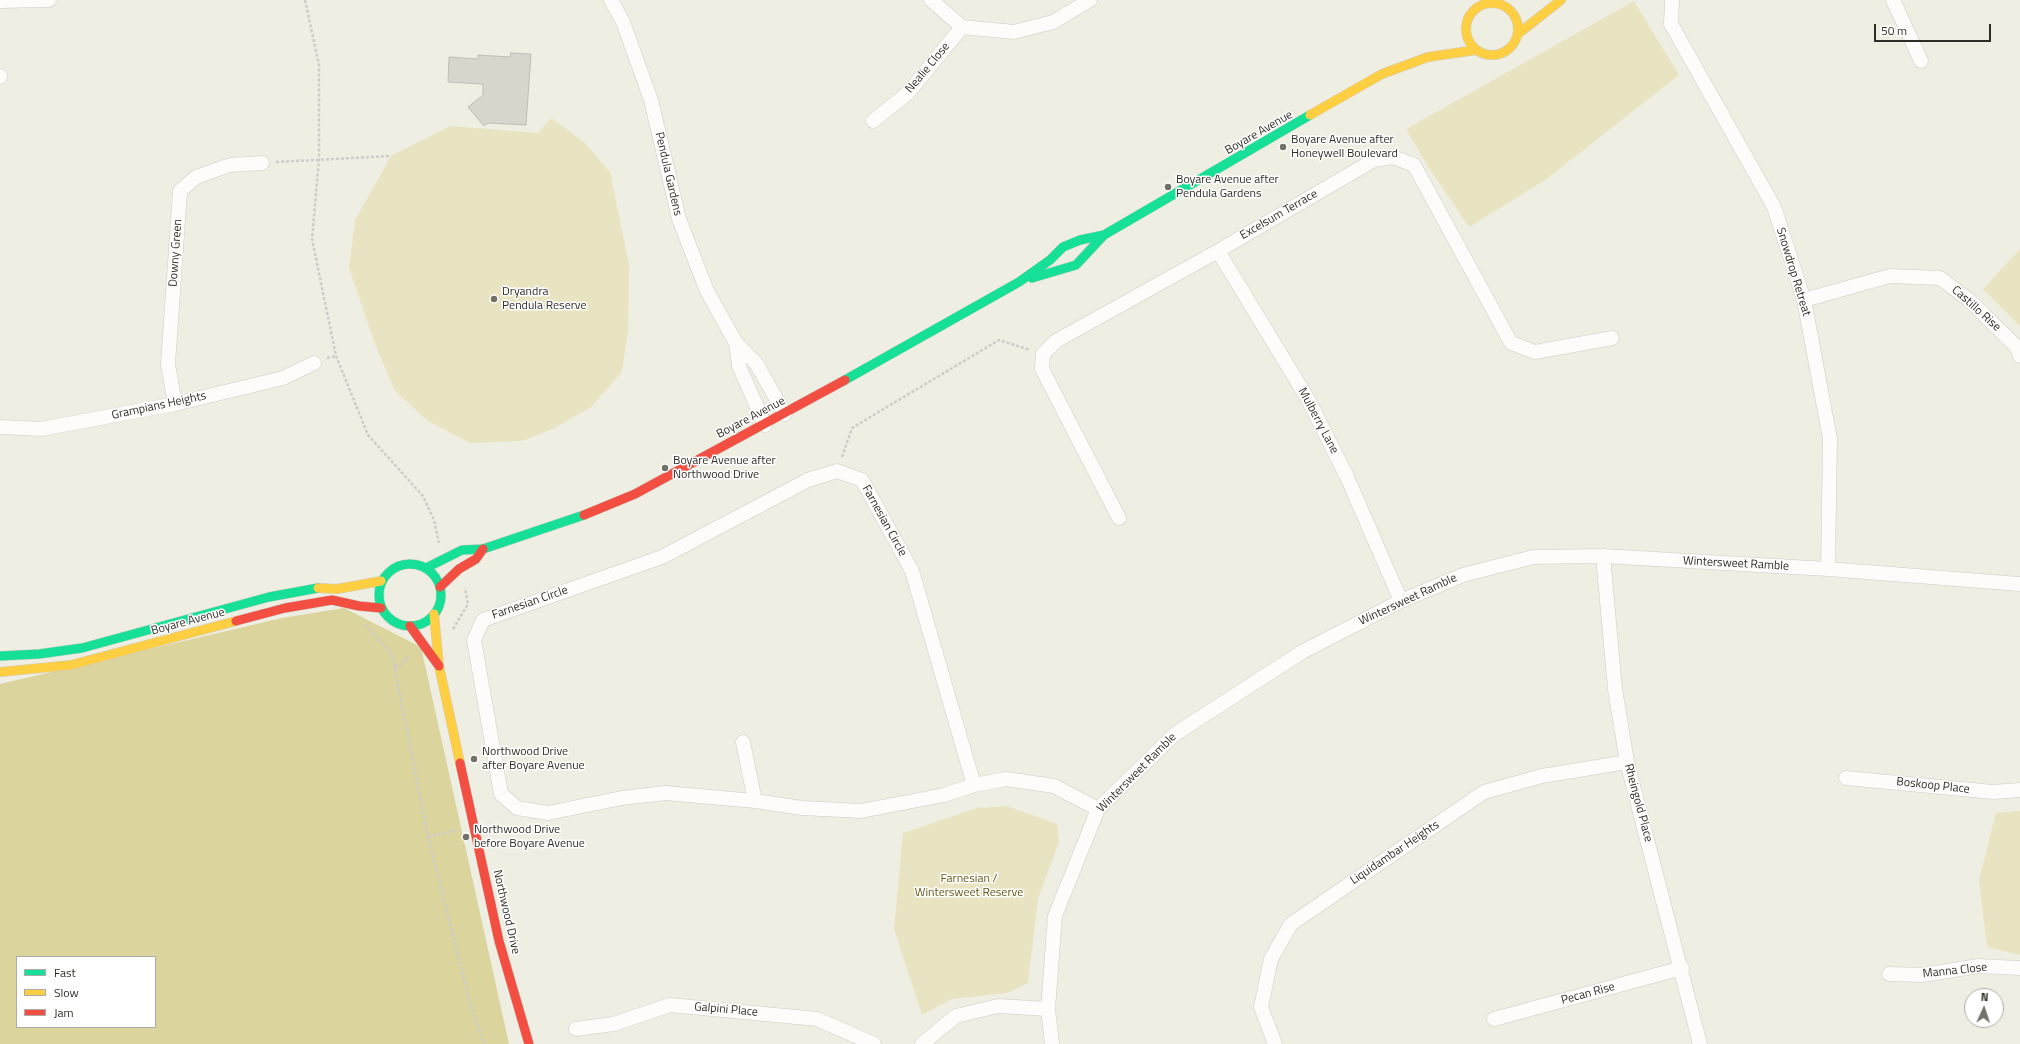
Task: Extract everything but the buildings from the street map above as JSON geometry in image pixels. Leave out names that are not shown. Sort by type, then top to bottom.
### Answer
[{"type":"street","points":[[0,1],[49,0]]},
{"type":"street","name":"Pendula Gardens","points":[[611,0],[623,22],[651,100],[679,220],[707,291],[736,343],[756,363],[785,414]]},
{"type":"street","points":[[931,0],[962,27],[1014,32],[1053,22],[1090,0]]},
{"type":"street","points":[[1519,33],[1515,15],[1506,6],[1496,1],[1470,10],[1463,32],[1468,41],[1476,50],[1492,55],[1500,54],[1508,50],[1515,42],[1519,33],[1561,0]]},
{"type":"street","name":"Snowdrop Retreat","points":[[1672,0],[1671,24],[1774,207],[1804,300],[1830,439],[1828,569]]},
{"type":"street","points":[[1893,0],[1921,61]]},
{"type":"street","points":[[1506,6],[1517,2]]},
{"type":"street","name":"Nealie Close","points":[[873,121],[908,93],[962,27]]},
{"type":"street","name":"Boyare Avenue","points":[[1428,57],[1447,43]]},
{"type":"street","name":"Boyare Avenue","points":[[1018,282],[1076,265],[1104,235],[1382,74],[1428,57],[1476,50]]},
{"type":"street","name":"Excelsum Terrace","points":[[1043,354],[1056,341],[1218,251],[1374,160],[1393,157],[1414,165],[1511,343],[1535,352],[1612,338]]},
{"type":"street","name":"Downy Green","points":[[175,404],[168,364],[180,191],[196,177],[230,165],[262,163]]},
{"type":"street","name":"Boyare Avenue","points":[[426,568],[462,550],[483,549],[577,518],[635,494],[785,414],[1018,282],[1050,260],[1063,247],[1080,240],[1104,235]]},
{"type":"street","name":"Mulberry Lane","points":[[1218,251],[1309,401],[1347,477],[1401,601]]},
{"type":"street","name":"Castillo Rise","points":[[1804,300],[1890,276],[1940,278],[1969,300],[2016,347],[2020,356]]},
{"type":"street","name":"Pendula Gardens","points":[[736,343],[739,366],[765,424]]},
{"type":"street","points":[[1043,354],[1042,369],[1119,518]]},
{"type":"street","name":"Grampians Heights","points":[[0,427],[41,429],[175,404],[283,378],[314,362]]},
{"type":"street","name":"Farnesian Circle","points":[[974,785],[912,571],[862,480],[838,471],[808,480],[662,557],[483,620],[474,640],[502,794],[517,808],[548,813],[622,798],[666,793],[755,801],[802,808],[861,811],[944,795],[974,785],[1006,778],[1054,786],[1098,809]]},
{"type":"street","name":"Boyare Avenue","points":[[440,587],[459,569],[476,559],[483,549]]},
{"type":"street","name":"Wintersweet Ramble","points":[[1052,1044],[1048,1009],[1055,916],[1098,809],[1175,734],[1302,652],[1401,601],[1463,575],[1532,558],[1603,556],[1828,569],[2020,584]]},
{"type":"street","name":"Rheingold Place","points":[[1603,556],[1615,689],[1627,762],[1682,968],[1700,1044]]},
{"type":"street","points":[[411,564],[426,568],[435,577],[440,587],[441,597],[439,606],[428,621],[419,625],[410,626],[393,621],[382,608],[378,593],[381,581],[389,572],[403,565],[411,564]]},
{"type":"street","name":"Boyare Avenue","points":[[0,656],[39,654],[82,648],[269,597],[314,588],[337,589],[381,581]]},
{"type":"street","name":"Boyare Avenue","points":[[0,672],[71,665],[285,608],[332,600],[359,606],[382,608]]},
{"type":"street","name":"Northwood Drive","points":[[434,614],[439,666],[499,941],[529,1044]]},
{"type":"street","name":"Northwood Drive","points":[[410,626],[439,666]]},
{"type":"street","points":[[743,742],[755,801]]},
{"type":"street","name":"Liquidambar Heights","points":[[1275,1044],[1261,1007],[1271,958],[1291,924],[1484,792],[1542,776],[1627,762]]},
{"type":"street","name":"Boskoop Place","points":[[1846,778],[1993,792],[2020,790]]},
{"type":"street","name":"Manna Close","points":[[1890,974],[1923,975],[1978,966],[2020,968]]},
{"type":"street","name":"Pecan Rise","points":[[1494,1019],[1682,968]]},
{"type":"street","name":"Galpini Place","points":[[576,1029],[614,1024],[670,1005],[817,1019],[874,1044]]},
{"type":"street","points":[[922,1044],[956,1016],[998,1006],[1048,1009]]},
{"type":"path","points":[[306,0],[320,65],[318,159],[312,239],[336,356],[368,435],[423,496],[434,520]]},
{"type":"path","points":[[262,163],[391,156]]},
{"type":"path","points":[[838,471],[852,428],[999,340],[1043,354]]},
{"type":"path","points":[[359,606],[364,623],[392,654],[428,837],[470,1002],[484,1044]]},
{"type":"path","points":[[428,837],[474,826]]},
{"type":"green space","points":[[1634,1],[1679,75],[1544,181],[1469,227],[1427,165],[1406,129]]},
{"type":"green space","name":"Dryandra Pendula Reserve","points":[[551,118],[584,142],[610,172],[629,265],[628,330],[622,372],[591,407],[553,429],[522,441],[470,443],[428,421],[395,391],[375,344],[349,268],[355,220],[391,156],[450,126],[538,133]]},
{"type":"green space","points":[[2020,249],[2020,326],[1983,289]]},
{"type":"green space","name":"Farnesian / Wintersweet Reserve","points":[[1007,806],[1057,824],[1059,842],[1038,899],[1028,983],[1007,993],[952,999],[922,1015],[894,929],[903,833],[977,808]]},
{"type":"green space","points":[[2020,811],[2020,955],[1987,947],[1979,880],[1996,813]]},
{"type":"shaded area","points":[[344,608],[421,647],[509,1044],[0,1044],[0,684],[282,618]]},
{"type":"traffic: fast","points":[[1032,278],[1076,265],[1104,235],[1310,115]]},
{"type":"traffic: fast","points":[[845,380],[1019,282],[1050,260],[1063,247],[1080,240],[1104,235]]},
{"type":"traffic: fast","points":[[426,568],[462,550],[483,549],[584,515]]},
{"type":"traffic: fast","points":[[404,564],[416,564],[432,573],[439,583],[441,595],[439,607],[432,617],[416,626],[404,626],[393,621],[384,612],[379,601],[379,589],[384,578],[393,569],[404,564]]},
{"type":"traffic: fast","points":[[0,656],[39,654],[82,648],[269,597],[318,588]]},
{"type":"traffic: slow","points":[[1519,33],[1561,0]]},
{"type":"traffic: slow","points":[[1487,3],[1497,3],[1511,10],[1518,24],[1518,29],[1518,34],[1511,48],[1497,55],[1487,55],[1477,51],[1470,44],[1466,34],[1466,24],[1470,14],[1477,7],[1487,3]]},
{"type":"traffic: slow","points":[[1310,115],[1382,74],[1428,57],[1476,50]]},
{"type":"traffic: slow","points":[[318,588],[337,589],[381,581]]},
{"type":"traffic: slow","points":[[434,614],[439,666],[460,763]]},
{"type":"traffic: slow","points":[[0,672],[71,665],[236,621]]},
{"type":"traffic: jam","points":[[584,515],[635,494],[845,380]]},
{"type":"traffic: jam","points":[[440,587],[459,569],[476,559],[483,549]]},
{"type":"traffic: jam","points":[[236,621],[285,608],[332,600],[359,606],[381,608]]},
{"type":"traffic: jam","points":[[410,626],[439,666]]},
{"type":"traffic: jam","points":[[460,763],[499,941],[529,1044]]},
{"type":"place","name":"Boyare Avenue after Honeywell Boulevard","points":[[1283,147]]},
{"type":"place","name":"Boyare Avenue after Pendula Gardens","points":[[1168,187]]},
{"type":"place","name":"Dryandra Pendula Reserve","points":[[494,299]]},
{"type":"place","name":"Boyare Avenue after Northwood Drive","points":[[665,468]]},
{"type":"place","name":"Northwood Drive after Boyare Avenue","points":[[474,759]]},
{"type":"place","name":"Northwood Drive before Boyare Avenue","points":[[466,837]]}]
